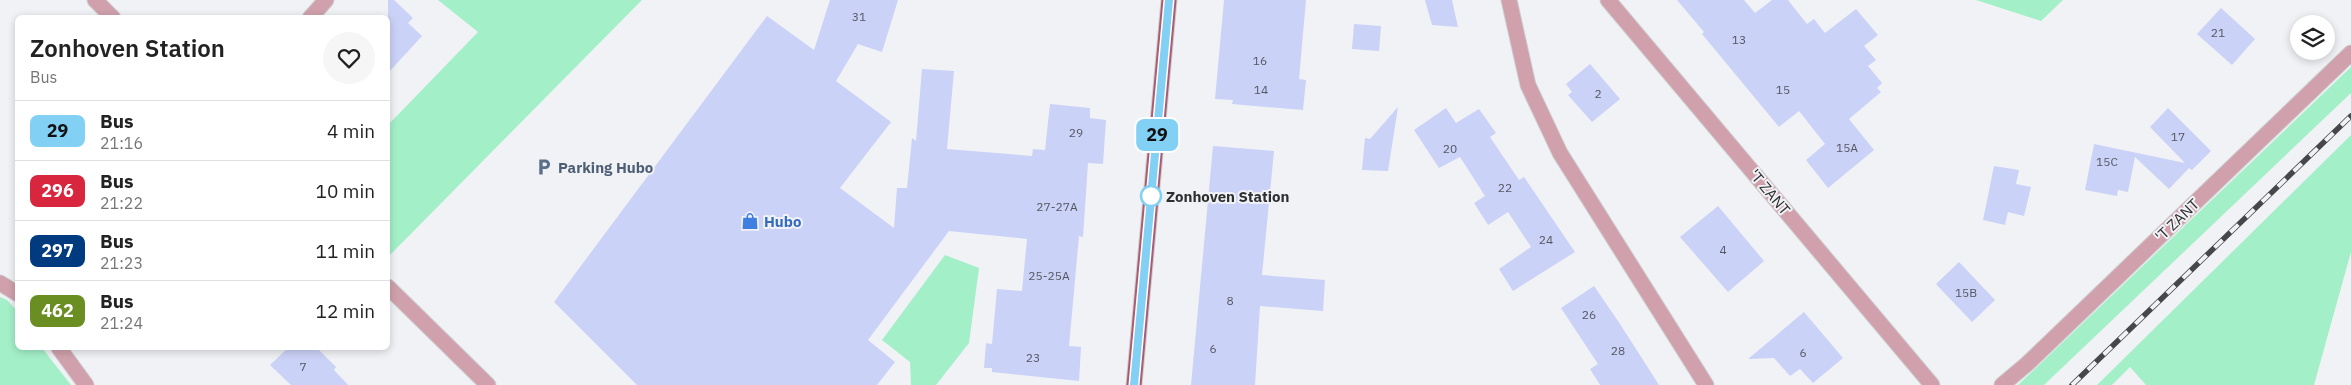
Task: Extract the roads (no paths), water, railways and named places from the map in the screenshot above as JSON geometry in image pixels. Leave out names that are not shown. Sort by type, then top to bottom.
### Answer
[{"type":"main road","points":[[1134,385],[1169,0]]},
{"type":"street","points":[[95,0],[110,15]]},
{"type":"street","points":[[313,15],[326,0]]},
{"type":"street","points":[[1509,0],[1528,84],[1560,153],[1706,385]]},
{"type":"street","name":"'T ZANT","points":[[1608,0],[1932,385]]},
{"type":"street","name":"'T ZANT","points":[[2002,385],[2027,364],[2351,53]]},
{"type":"street","points":[[0,283],[15,292]]},
{"type":"street","points":[[390,289],[488,385]]},
{"type":"street","points":[[60,350],[86,385]]},
{"type":"railway","points":[[2072,385],[2351,116]]},
{"type":"place","name":"Parking Hubo","points":[[544,167]]},
{"type":"place","name":"Zonhoven Station","points":[[1151,196]]},
{"type":"place","name":"Hubo","points":[[750,221]]}]
